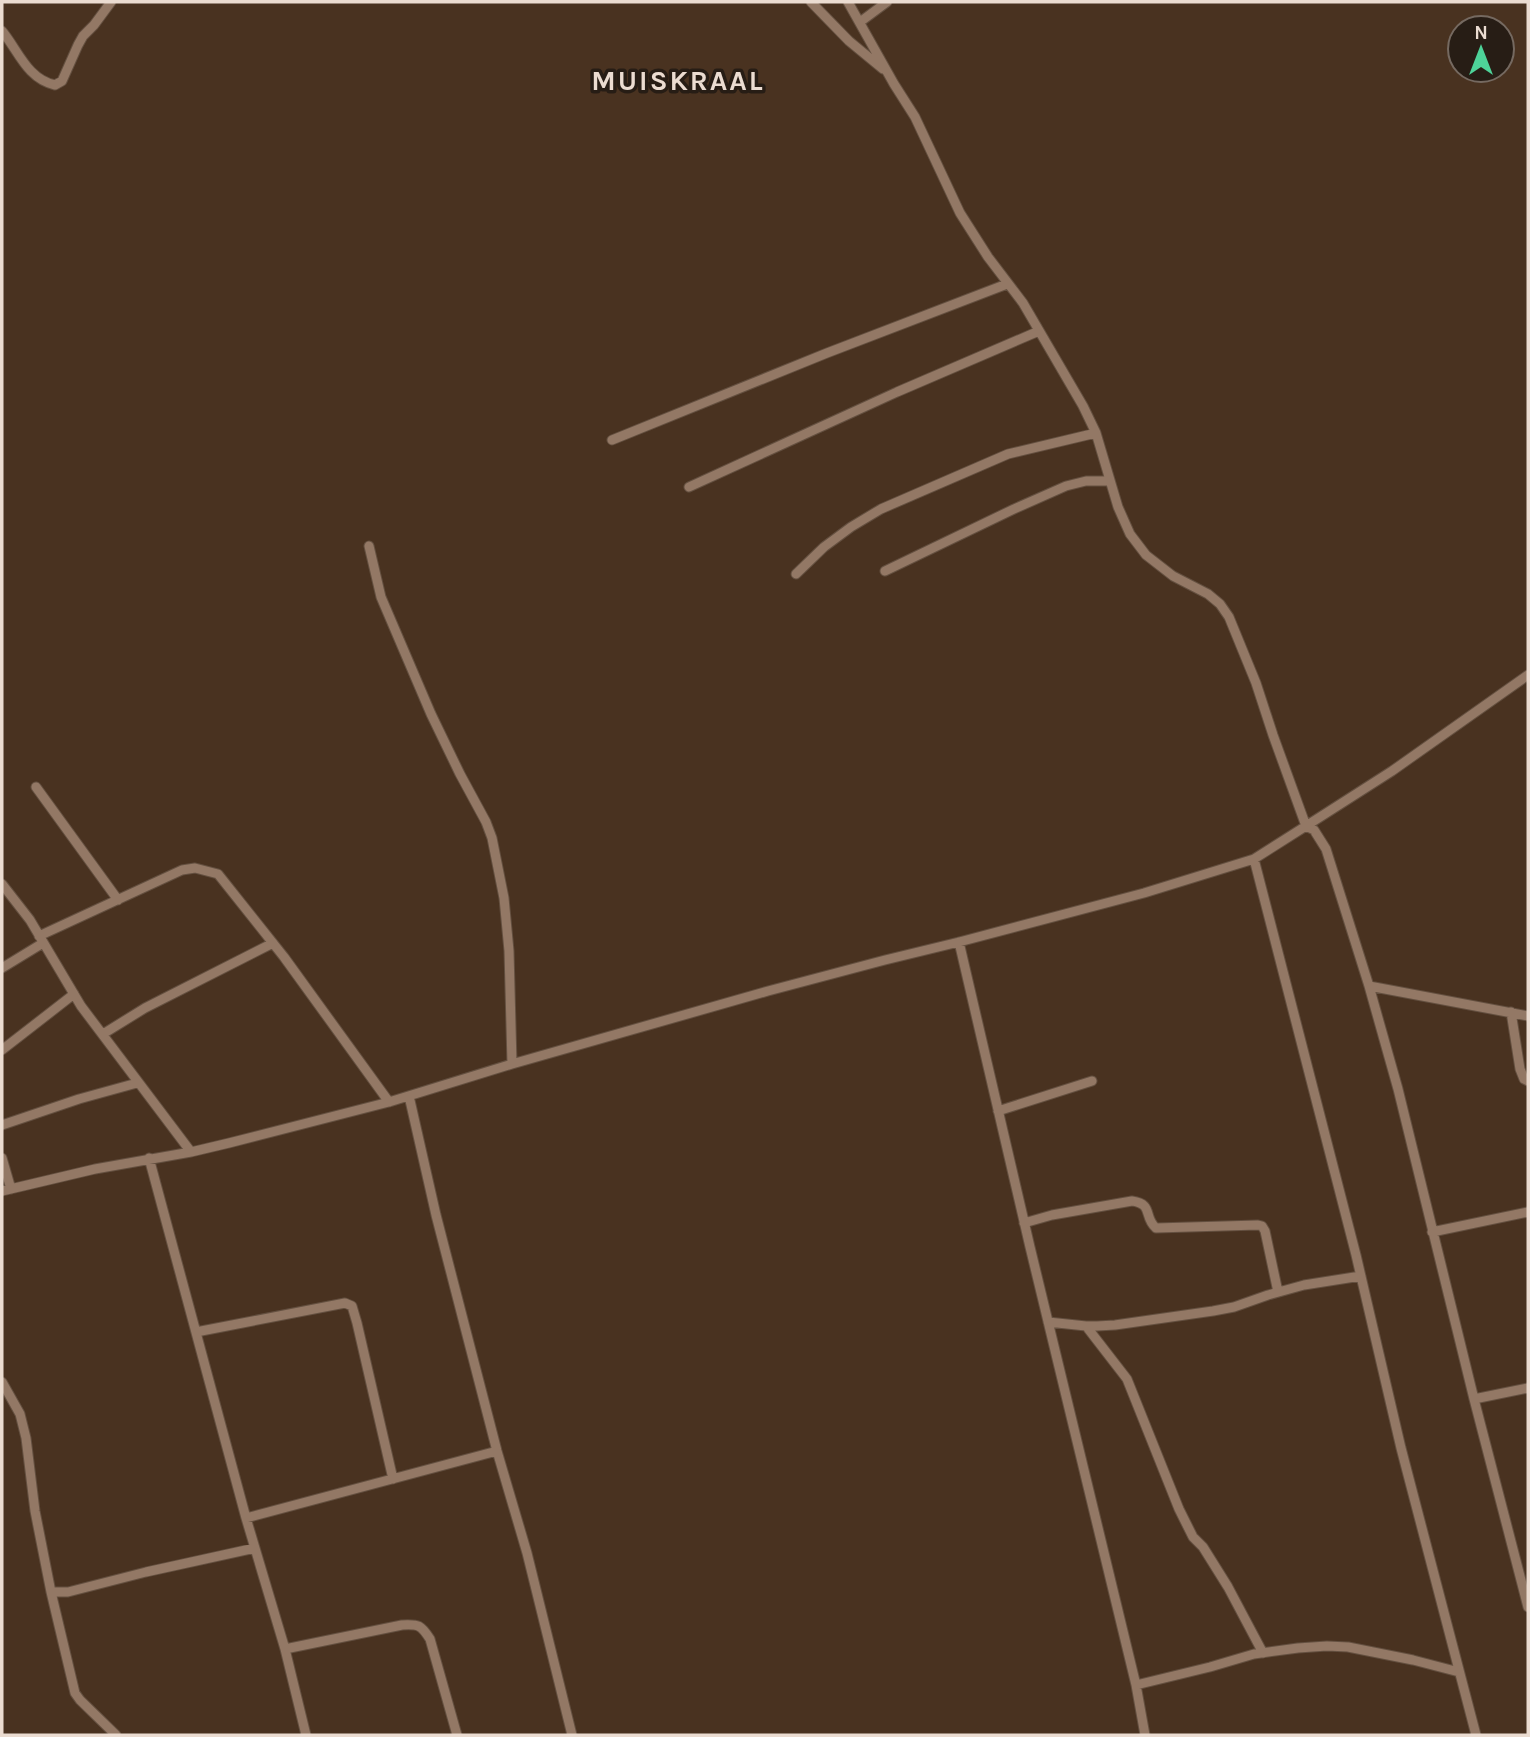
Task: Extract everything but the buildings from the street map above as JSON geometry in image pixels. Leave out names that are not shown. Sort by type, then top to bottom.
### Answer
[{"type":"street","points":[[2,31],[34,73],[42,80],[55,85],[62,81],[83,36],[111,2]]},
{"type":"street","points":[[811,2],[849,41],[888,72]]},
{"type":"street","points":[[848,2],[915,117],[960,213],[988,257],[1023,303],[1083,406],[1096,433],[1129,534],[1146,555],[1173,576],[1208,594],[1220,604],[1229,617],[1256,683],[1306,826],[1314,830],[1326,849],[1369,986],[1398,1089],[1474,1399],[1524,1574],[1528,1607]]},
{"type":"street","points":[[860,22],[887,2]]},
{"type":"street","points":[[612,440],[1007,284]]},
{"type":"street","points":[[689,486],[1039,331]]},
{"type":"street","points":[[796,574],[834,539],[881,509],[1008,454],[1096,433]]},
{"type":"street","points":[[885,572],[1066,486],[1086,481],[1110,481]]},
{"type":"street","points":[[369,546],[386,609],[431,714],[492,838],[508,938],[512,1064]]},
{"type":"street","points":[[2,1158],[7,1190],[95,1169],[191,1152],[389,1102],[768,991],[1144,893],[1255,859],[1392,771],[1528,675]]},
{"type":"street","points":[[36,787],[118,900]]},
{"type":"street","points":[[1255,859],[1361,1276],[1401,1448],[1476,1735]]},
{"type":"street","points":[[2,968],[41,939],[182,870],[195,868],[218,874],[284,957],[389,1102]]},
{"type":"street","points":[[2,884],[30,920],[74,994],[137,1083],[191,1152]]},
{"type":"street","points":[[959,942],[1136,1685],[1145,1735]]},
{"type":"street","points":[[103,1034],[145,1008],[272,943]]},
{"type":"street","points":[[1369,986],[1528,1016]]},
{"type":"street","points":[[2,1050],[74,994]]},
{"type":"street","points":[[1511,1012],[1520,1069],[1524,1079],[1528,1081]]},
{"type":"street","points":[[998,1111],[1092,1081]]},
{"type":"street","points":[[2,1125],[137,1083]]},
{"type":"street","points":[[409,1096],[436,1215],[497,1451],[527,1553],[570,1735]]},
{"type":"street","points":[[149,1158],[246,1518],[285,1649],[306,1735]]},
{"type":"street","points":[[1024,1223],[1052,1215],[1132,1201],[1146,1207],[1151,1223],[1156,1228],[1229,1224],[1262,1226],[1278,1292]]},
{"type":"street","points":[[1432,1232],[1528,1212]]},
{"type":"street","points":[[1048,1322],[1086,1326],[1115,1325],[1213,1311],[1304,1285],[1361,1276]]},
{"type":"street","points":[[196,1332],[345,1303],[352,1306],[393,1479]]},
{"type":"street","points":[[1086,1326],[1127,1379],[1179,1509],[1193,1536],[1228,1587],[1263,1653]]},
{"type":"street","points":[[2,1382],[20,1414],[26,1438],[35,1511],[75,1693],[116,1735]]},
{"type":"street","points":[[1474,1399],[1528,1388]]},
{"type":"street","points":[[246,1518],[497,1451]]},
{"type":"street","points":[[51,1592],[68,1592],[255,1548]]},
{"type":"street","points":[[285,1649],[401,1625],[422,1627],[430,1640],[457,1735]]},
{"type":"street","points":[[1136,1685],[1263,1653],[1327,1646],[1348,1647],[1460,1672]]},
{"type":"district","name":"MUISKRAAL","points":[[678,80]]}]
